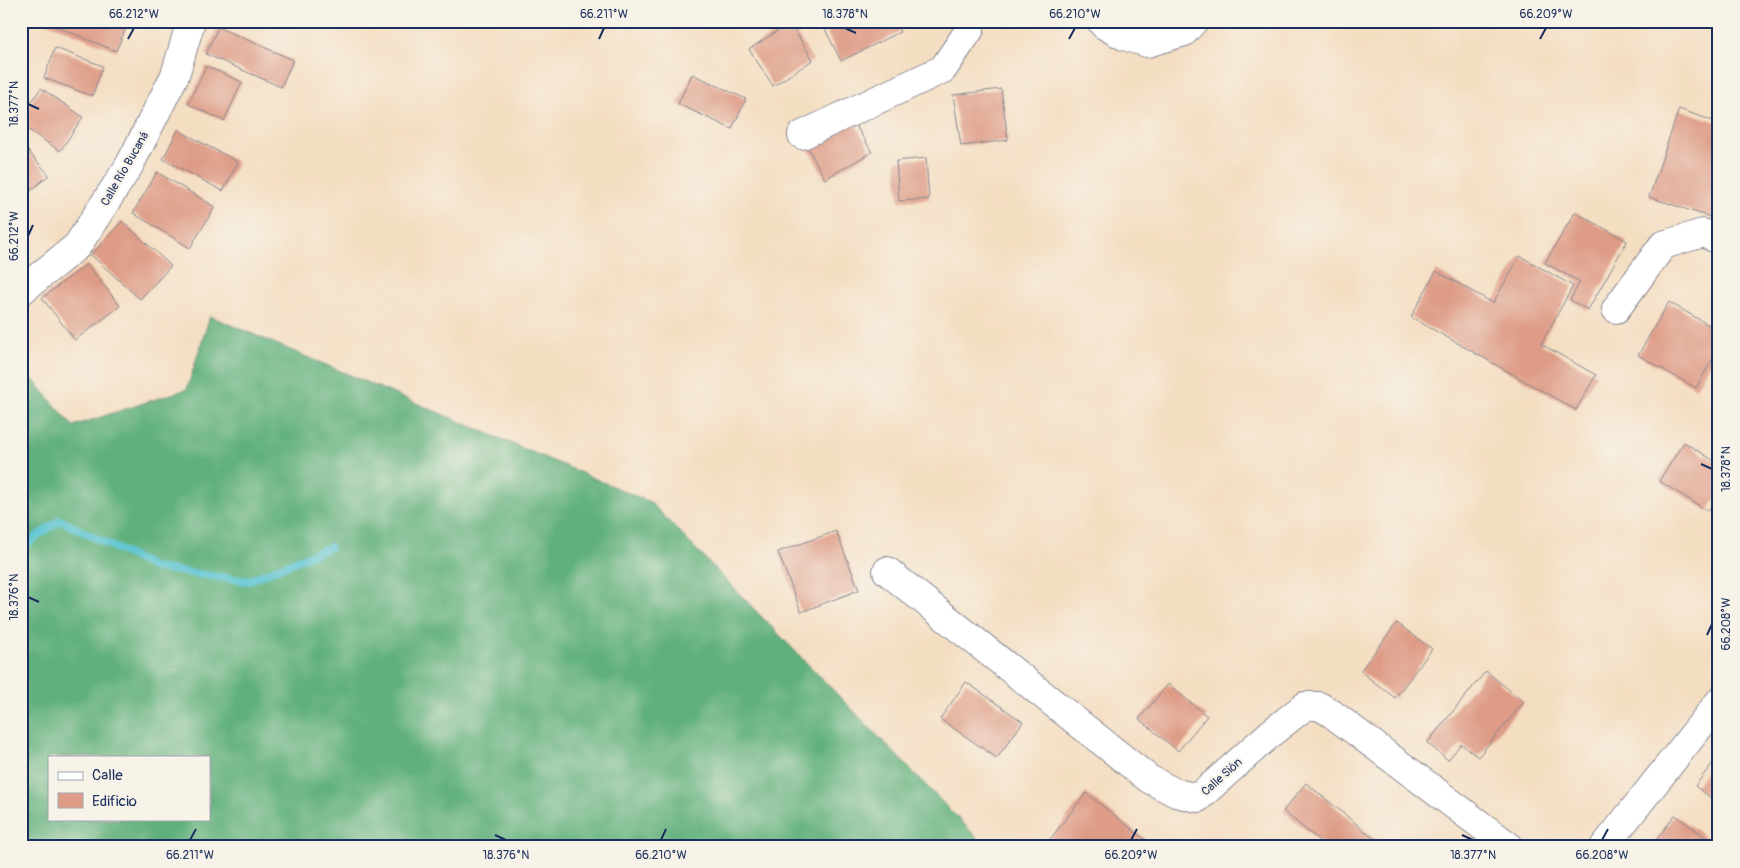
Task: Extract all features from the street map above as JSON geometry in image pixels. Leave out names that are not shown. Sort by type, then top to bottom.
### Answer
[{"type":"street","name":"Calle Río Bucaná","points":[[21,291],[77,246],[129,166],[175,75],[191,21]]},
{"type":"street","points":[[802,135],[943,69],[970,29],[969,21]]},
{"type":"street","points":[[1101,21],[1104,25],[1124,36],[1147,43],[1184,32],[1194,21]]},
{"type":"street","points":[[1616,309],[1663,245],[1702,233],[1719,240]]},
{"type":"street","name":"Calle Sión","points":[[887,571],[1149,779],[1176,793],[1198,798],[1305,706],[1318,706],[1332,713],[1510,847]]},
{"type":"street","points":[[1604,847],[1719,702]]},
{"type":"green space","points":[[210,316],[650,502],[986,847],[21,847],[21,370],[24,369],[73,426],[187,389]]},
{"type":"building","points":[[43,21],[129,21],[116,51]]},
{"type":"building","points":[[821,21],[895,21],[900,32],[841,61]]},
{"type":"building","points":[[790,23],[813,60],[773,86],[749,49]]},
{"type":"building","points":[[218,27],[293,60],[281,87],[206,54]]},
{"type":"building","points":[[55,48],[103,66],[92,96],[44,78]]},
{"type":"building","points":[[206,66],[242,82],[224,121],[188,104]]},
{"type":"building","points":[[692,74],[746,99],[732,129],[678,104]]},
{"type":"building","points":[[41,88],[83,117],[60,151],[21,125],[21,117]]},
{"type":"building","points":[[1001,89],[1008,140],[961,146],[953,95]]},
{"type":"building","points":[[1679,109],[1719,123],[1719,220],[1649,197]]},
{"type":"building","points":[[853,121],[872,152],[825,179],[808,148]]},
{"type":"building","points":[[178,130],[238,162],[223,191],[163,159]]},
{"type":"building","points":[[21,143],[49,175],[21,199]]},
{"type":"building","points":[[926,158],[929,199],[899,201],[896,161]]},
{"type":"building","points":[[157,172],[215,207],[190,248],[133,213]]},
{"type":"building","points":[[1575,212],[1627,241],[1588,310],[1570,300],[1580,282],[1545,263]]},
{"type":"building","points":[[122,221],[171,266],[140,299],[91,255]]},
{"type":"building","points":[[1520,256],[1573,286],[1541,344],[1596,375],[1576,410],[1411,317],[1436,271],[1493,303]]},
{"type":"building","points":[[87,264],[120,306],[75,340],[42,298]]},
{"type":"building","points":[[1669,302],[1719,331],[1719,348],[1696,388],[1638,355]]},
{"type":"building","points":[[1684,442],[1719,464],[1719,493],[1708,511],[1659,481]]},
{"type":"building","points":[[836,531],[859,590],[801,612],[778,552]]},
{"type":"building","points":[[1397,623],[1432,649],[1395,698],[1360,671]]},
{"type":"building","points":[[1486,671],[1524,702],[1478,757],[1461,744],[1448,760],[1427,743]]},
{"type":"building","points":[[966,682],[1023,722],[997,758],[940,719]]},
{"type":"building","points":[[1168,684],[1207,716],[1178,751],[1139,719]]},
{"type":"building","points":[[1719,755],[1719,804],[1695,786]]},
{"type":"building","points":[[1306,783],[1381,844],[1379,847],[1327,847],[1283,811]]},
{"type":"building","points":[[1086,793],[1146,840],[1140,847],[1044,847]]},
{"type":"building","points":[[1675,815],[1719,847],[1651,847]]},
{"type":"waterway","points":[[21,548],[60,520],[155,568],[247,581],[330,547]]}]
